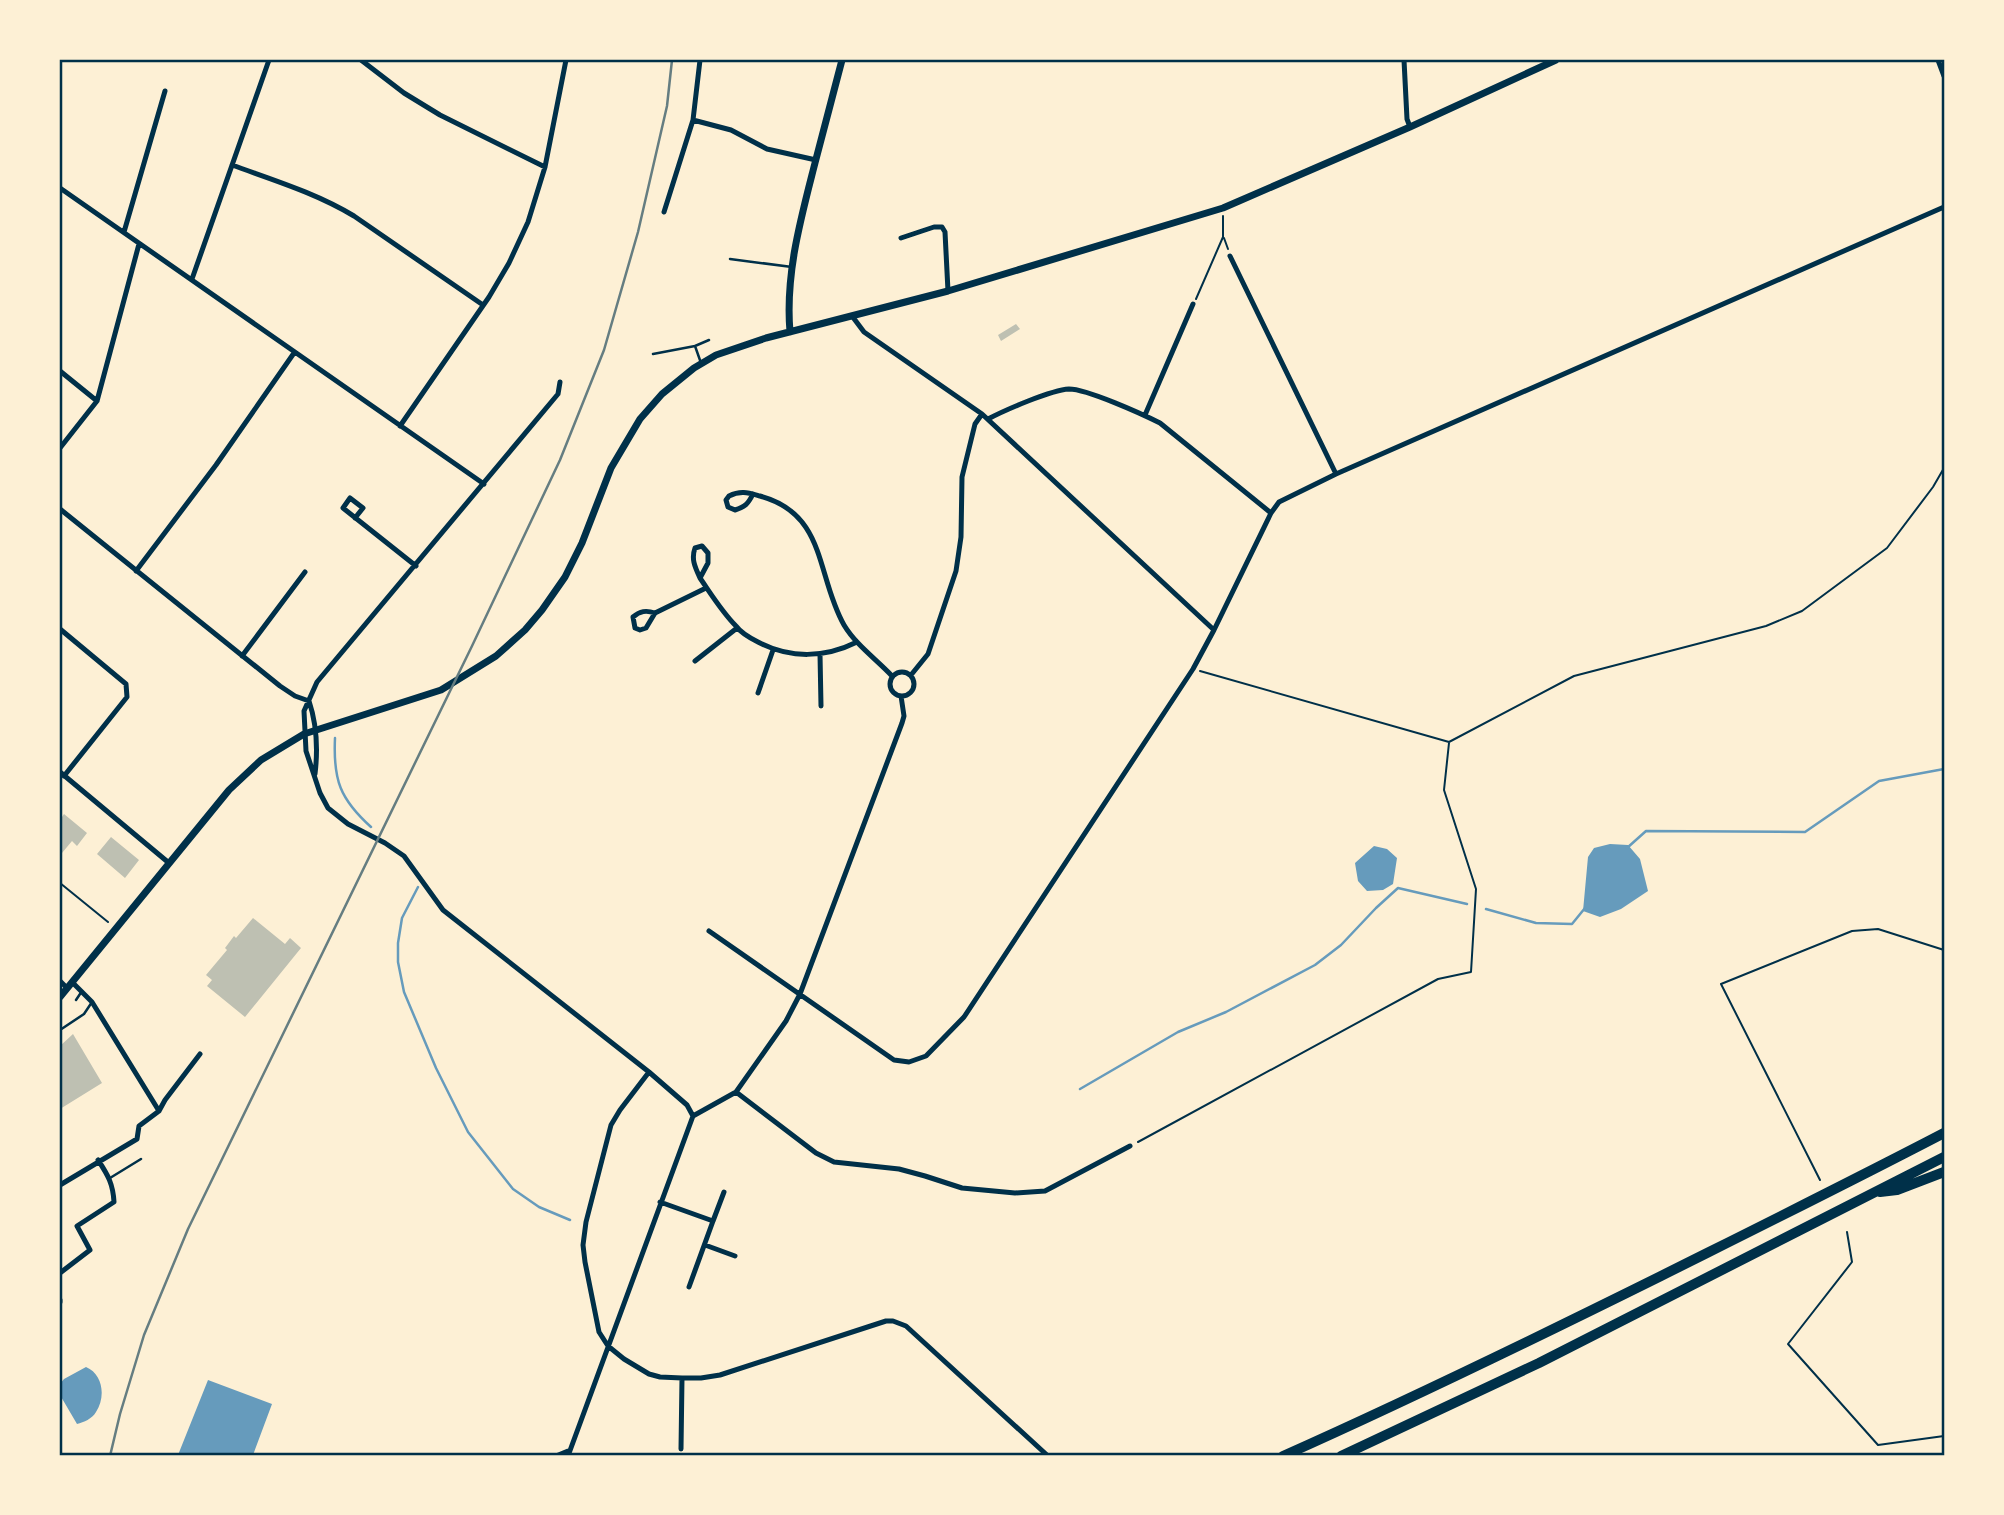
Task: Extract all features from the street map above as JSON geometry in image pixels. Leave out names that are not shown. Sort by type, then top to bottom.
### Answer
[{"type":"highway","points":[[1283,1455],[1505,1353],[1819,1198],[1944,1133]]},
{"type":"highway","points":[[1341,1455],[1539,1363],[1944,1157]]},
{"type":"highway","points":[[1873,1192],[1897,1190],[1944,1172]]},
{"type":"street","points":[[192,279],[269,60]]},
{"type":"street","points":[[361,60],[404,93],[440,115],[545,167]]},
{"type":"street","points":[[400,426],[483,305],[509,263],[528,222],[545,167],[566,60]]},
{"type":"street","points":[[664,212],[693,120],[700,60]]},
{"type":"street","points":[[790,332],[792,267],[797,232],[842,60]]},
{"type":"street","points":[[1404,60],[1407,119],[1410,127]]},
{"type":"street","points":[[60,998],[229,790],[247,772],[273,752],[304,734],[441,690],[496,656],[525,630],[565,577],[611,468],[640,419],[663,394],[701,363],[738,346],[948,291],[1223,208],[1556,60]]},
{"type":"street","points":[[1938,60],[1944,76]]},
{"type":"street","points":[[124,232],[165,91]]},
{"type":"street","points":[[693,120],[731,130],[767,149],[816,160]]},
{"type":"street","points":[[232,165],[332,203],[483,305]]},
{"type":"street","points":[[60,188],[484,484]]},
{"type":"street","points":[[709,932],[894,1059],[909,1062],[926,1056],[964,1017],[1193,669],[1270,513],[1279,502],[1336,474],[1944,207]]},
{"type":"street","points":[[901,238],[942,227],[945,232],[948,291]]},
{"type":"street","points":[[60,448],[97,401],[139,244]]},
{"type":"street","points":[[1230,256],[1336,474]]},
{"type":"street","points":[[1145,415],[1193,304]]},
{"type":"street","points":[[852,316],[864,332],[988,419],[1214,629]]},
{"type":"street","points":[[136,571],[216,465],[294,353]]},
{"type":"street","points":[[60,371],[97,401]]},
{"type":"street","points":[[560,382],[558,394],[314,688],[304,711],[304,734],[309,764],[324,802],[332,813],[404,856],[443,910],[649,1072],[687,1105],[693,1116]]},
{"type":"street","points":[[988,419],[1006,409],[1066,389],[1079,390],[1160,423],[1270,513]]},
{"type":"street","points":[[911,675],[928,654],[956,571],[961,537],[962,477],[975,424],[982,414]]},
{"type":"street","points":[[752,494],[748,504],[742,508],[735,510],[728,507],[726,500],[729,496],[743,492],[752,494],[776,500],[802,520],[816,547],[844,624],[857,642],[892,676]]},
{"type":"street","points":[[60,509],[289,693],[309,701]]},
{"type":"street","points":[[355,518],[416,566]]},
{"type":"street","points":[[700,578],[708,563],[708,552],[702,546],[695,548],[692,555],[700,578],[706,588],[737,628],[774,650],[794,654],[820,654],[841,650],[857,642]]},
{"type":"street","points":[[242,656],[305,572]]},
{"type":"street","points":[[655,613],[706,588]]},
{"type":"street","points":[[695,661],[737,628]]},
{"type":"street","points":[[60,629],[126,684],[127,697],[62,774],[169,863]]},
{"type":"street","points":[[758,693],[774,650]]},
{"type":"street","points":[[820,654],[821,706]]},
{"type":"street","points":[[901,671],[911,675],[914,681],[913,689],[908,694],[896,695],[890,687],[892,676],[901,671]]},
{"type":"street","points":[[556,1455],[568,1453],[693,1116],[736,1092],[786,1021],[800,994],[902,723],[904,716],[901,696]]},
{"type":"street","points":[[309,701],[316,730],[314,775]]},
{"type":"street","points":[[60,981],[82,991],[92,1002],[159,1111]]},
{"type":"street","points":[[60,1185],[137,1139],[139,1126],[159,1111],[200,1054]]},
{"type":"street","points":[[649,1072],[611,1125],[586,1222],[584,1262],[599,1332],[608,1346],[649,1374],[660,1377],[701,1378],[720,1375],[893,1321],[906,1326],[1048,1455]]},
{"type":"street","points":[[736,1092],[816,1153],[834,1162],[899,1169],[962,1188],[1015,1193],[1045,1191],[1130,1146]]},
{"type":"street","points":[[60,1273],[90,1250],[77,1226],[114,1202],[110,1178],[98,1160]]},
{"type":"street","points":[[689,1287],[724,1192]]},
{"type":"street","points":[[660,1202],[713,1221]]},
{"type":"street","points":[[705,1244],[735,1256]]},
{"type":"street","points":[[681,1449],[682,1378]]},
{"type":"lane","points":[[730,259],[792,267]]},
{"type":"lane","points":[[653,354],[695,346],[709,340]]},
{"type":"lane","points":[[695,346],[701,363]]},
{"type":"lane","points":[[76,1000],[82,991]]},
{"type":"lane","points":[[60,1030],[84,1014],[92,1002]]},
{"type":"lane","points":[[110,1178],[141,1158]]},
{"type":"path","points":[[1223,208],[1223,237],[1230,256]]},
{"type":"path","points":[[1193,304],[1223,237]]},
{"type":"path","points":[[1193,669],[1449,742],[1574,676],[1766,626],[1802,611],[1887,548],[1944,468]]},
{"type":"path","points":[[1130,1146],[1438,979],[1471,972],[1476,889],[1444,790],[1449,742]]},
{"type":"path","points":[[60,883],[108,922]]},
{"type":"path","points":[[1820,1180],[1721,984],[1853,930],[1878,929],[1944,950]]},
{"type":"path","points":[[1847,1232],[1852,1262],[1788,1344],[1878,1445],[1944,1436]]},
{"type":"water","points":[[1610,844],[1628,845],[1640,859],[1648,891],[1621,909],[1600,917],[1583,911],[1588,857],[1594,848]]},
{"type":"water","points":[[1374,846],[1387,849],[1397,858],[1393,884],[1383,890],[1367,891],[1358,881],[1355,863]]},
{"type":"water","points":[[86,1367],[92,1370],[99,1380],[101,1400],[92,1417],[77,1424],[60,1395],[60,1384]]},
{"type":"water","points":[[208,1380],[272,1404],[253,1455],[178,1455]]},
{"type":"building","points":[[1016,324],[1020,329],[1001,341],[998,335]]},
{"type":"building","points":[[64,814],[87,833],[77,846],[72,841],[62,853],[60,820]]},
{"type":"building","points":[[111,837],[139,860],[125,878],[97,854]]},
{"type":"building","points":[[253,918],[285,944],[290,938],[301,948],[245,1017],[207,986],[212,980],[206,975],[227,950],[225,948],[234,936],[236,938]]},
{"type":"building","points":[[73,1034],[102,1083],[60,1109],[60,1046]]},
{"type":"waterway","points":[[335,738],[335,766],[345,798],[371,827]]},
{"type":"waterway","points":[[1627,848],[1646,831],[1805,832],[1879,781],[1944,769]]},
{"type":"waterway","points":[[418,887],[402,918],[398,962],[404,992],[436,1068],[468,1132],[513,1189],[539,1207],[570,1220]]},
{"type":"waterway","points":[[1080,1089],[1178,1032],[1226,1012],[1315,965],[1341,945],[1398,888],[1467,904]]},
{"type":"waterway","points":[[1486,909],[1536,923],[1572,924],[1585,908]]},
{"type":"railway","points":[[110,1456],[144,1335],[188,1229],[560,460],[604,350],[638,232],[667,106],[672,60]]}]
